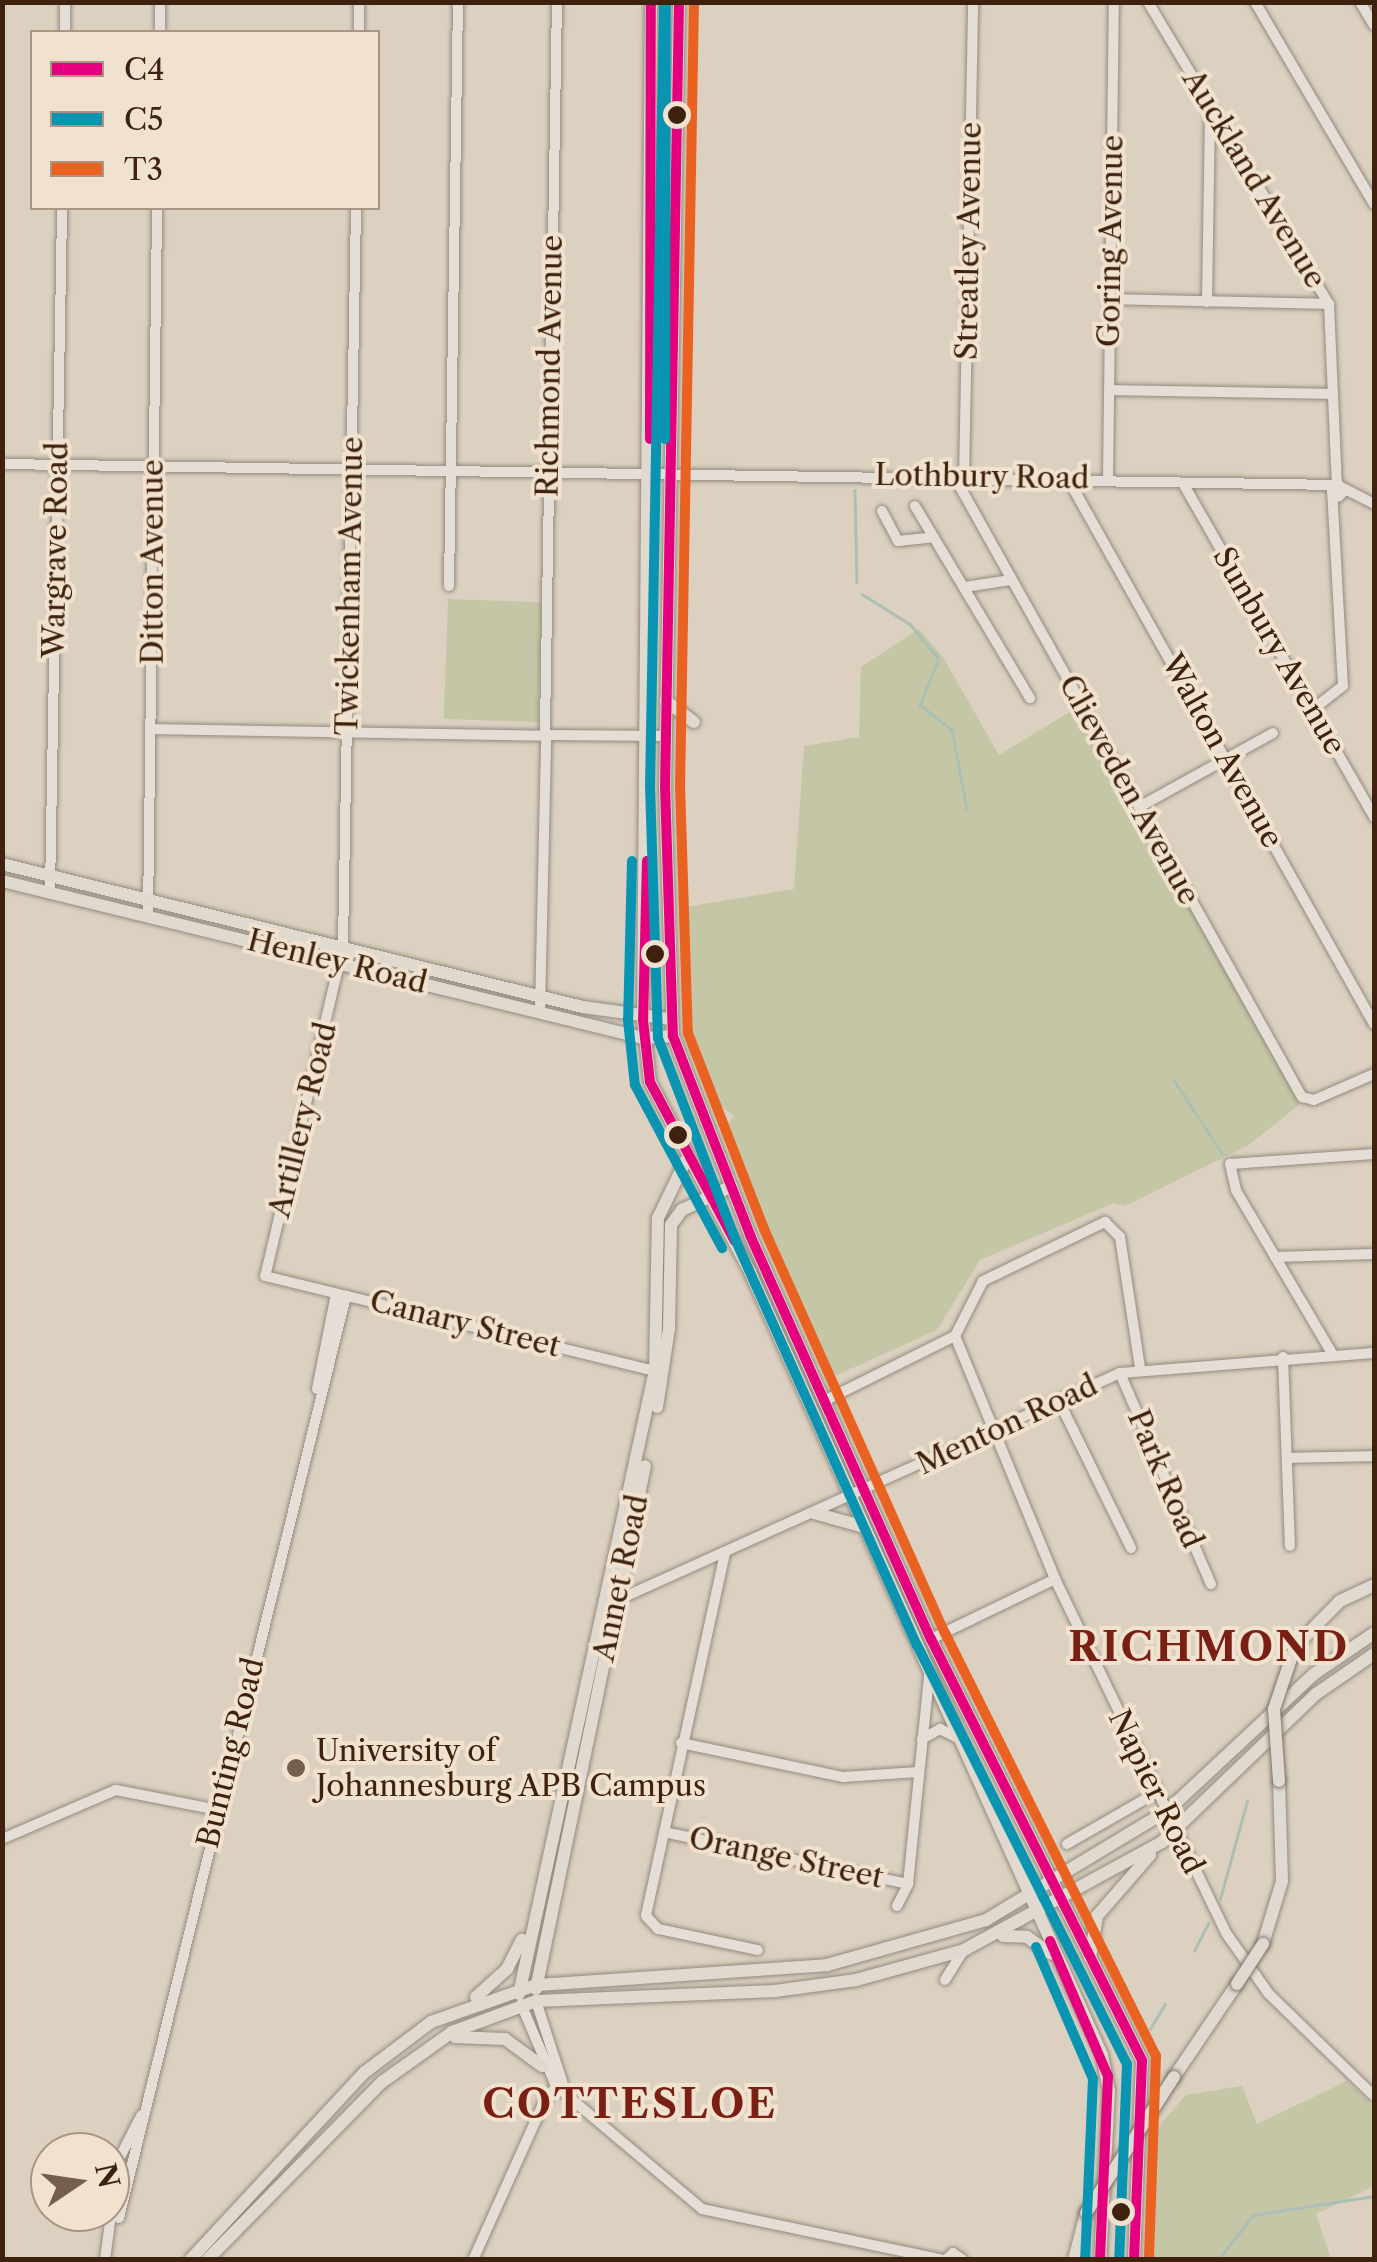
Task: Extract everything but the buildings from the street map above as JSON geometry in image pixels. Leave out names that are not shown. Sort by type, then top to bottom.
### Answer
[{"type":"main road","points":[[651,2],[652,475],[643,1038],[654,1095],[708,1199],[728,1225],[1108,2076],[1100,2260]]},
{"type":"main road","points":[[679,2],[666,701],[673,1036],[732,1186],[864,1491],[1093,1973],[1144,2070],[1134,2260]]},
{"type":"main road","points":[[666,701],[694,722]]},
{"type":"main road","name":"Henley Road","points":[[2,864],[343,947],[540,1003],[643,1038],[673,1036]]},
{"type":"main road","name":"Henley Road","points":[[2,880],[340,964],[540,1003],[643,1020],[671,1019]]},
{"type":"main road","name":"Annet Road","points":[[659,1373],[657,1224],[686,1160]]},
{"type":"main road","name":"Annet Road","points":[[536,2001],[610,1603],[659,1373],[669,1231],[682,1210],[732,1186]]},
{"type":"main road","points":[[814,1513],[861,1526]]},
{"type":"main road","points":[[1074,2258],[1086,2213],[1263,1944],[1282,1881],[1274,1709],[1294,1648],[1322,1614],[1374,1586]]},
{"type":"main road","name":"Annet Road","points":[[520,2004],[518,1989],[530,1924],[610,1603]]},
{"type":"main road","points":[[457,2009],[536,1985],[828,1965],[936,1938],[1030,1896],[1167,1811],[1314,1674],[1374,1633]]},
{"type":"main road","points":[[1093,1973],[1088,1944],[1097,1916],[1162,1842],[1316,1694],[1374,1654]]},
{"type":"main road","points":[[190,2260],[207,2253],[356,2106],[431,2044],[520,2004],[791,1989],[856,1980],[964,1950],[997,1936],[1162,1842]]},
{"type":"main road","points":[[207,2253],[380,2058],[457,2009],[507,1969],[530,1924]]},
{"type":"main road","points":[[997,1936],[1027,1936],[1060,1963]]},
{"type":"main road","points":[[431,2044],[489,2035],[542,2066]]},
{"type":"street","points":[[65,2],[65,30]]},
{"type":"street","points":[[160,2],[160,30]]},
{"type":"street","points":[[358,30],[359,2]]},
{"type":"street","points":[[449,586],[458,2]]},
{"type":"street","name":"Richmond Avenue","points":[[540,1003],[558,2]]},
{"type":"street","name":"Streatley Avenue","points":[[960,478],[973,2]]},
{"type":"street","name":"Goring Avenue","points":[[1108,480],[1114,2]]},
{"type":"street","name":"Auckland Avenue","points":[[1148,2],[1329,304],[1343,686],[1312,710]]},
{"type":"street","points":[[1255,2],[1374,204]]},
{"type":"street","points":[[1362,3],[1374,25]]},
{"type":"street","points":[[1208,302],[1210,108]]},
{"type":"street","name":"Wargrave Road","points":[[50,892],[62,210]]},
{"type":"street","name":"Ditton Avenue","points":[[148,917],[157,210]]},
{"type":"street","name":"Twickenham Avenue","points":[[340,964],[348,732],[356,210]]},
{"type":"street","points":[[1111,299],[1329,304]]},
{"type":"street","points":[[1109,390],[1333,394]]},
{"type":"street","name":"Lothbury Road","points":[[2,464],[1313,484],[1374,504]]},
{"type":"street","name":"Clieveden Avenue","points":[[960,478],[1010,580],[1306,1100],[1374,1074]]},
{"type":"street","name":"Walton Avenue","points":[[1068,479],[1374,1024]]},
{"type":"street","name":"Sunbury Avenue","points":[[1184,485],[1374,817]]},
{"type":"street","points":[[915,506],[1030,698]]},
{"type":"street","points":[[882,511],[898,542],[934,537]]},
{"type":"street","points":[[965,587],[1010,580]]},
{"type":"street","points":[[152,729],[666,736]]},
{"type":"street","points":[[1139,807],[1273,733]]},
{"type":"street","name":"Artillery Road","points":[[265,1276],[340,964]]},
{"type":"street","points":[[1333,1355],[1275,1257],[1230,1164],[1374,1154]]},
{"type":"street","name":"Park Road","points":[[955,1336],[983,1281],[1105,1222],[1120,1237],[1140,1368]]},
{"type":"street","points":[[1275,1257],[1374,1254]]},
{"type":"street","name":"Canary Street","points":[[265,1276],[659,1373]]},
{"type":"street","name":"Bunting Road","points":[[107,2260],[341,1295]]},
{"type":"street","points":[[824,1401],[955,1336]]},
{"type":"street","name":"Napier Road","points":[[955,1336],[1055,1580],[1154,1794],[1167,1811],[1252,1972],[1374,2096]]},
{"type":"street","name":"Menton Road","points":[[610,1603],[1120,1372],[1374,1353]]},
{"type":"street","points":[[1283,1357],[1290,1546]]},
{"type":"street","name":"Park Road","points":[[1120,1372],[1211,1584]]},
{"type":"street","points":[[1058,1399],[1130,1548]]},
{"type":"street","points":[[1288,1458],[1374,1456]]},
{"type":"street","points":[[725,1552],[647,1921],[758,1950]]},
{"type":"street","points":[[931,1638],[1055,1580]]},
{"type":"street","points":[[897,1906],[908,1884],[929,1676]]},
{"type":"street","points":[[922,1740],[940,1728],[958,1738]]},
{"type":"street","points":[[682,1744],[844,1778],[918,1772]]},
{"type":"street","points":[[2,1839],[99,1794],[124,1790],[218,1810]]},
{"type":"street","points":[[1067,1844],[1154,1794]]},
{"type":"street","name":"Orange Street","points":[[664,1832],[908,1884]]},
{"type":"street","points":[[944,1980],[964,1950]]},
{"type":"street","points":[[473,2260],[561,2085],[536,2001]]},
{"type":"street","points":[[520,2004],[542,2066],[716,2216],[945,2260],[965,2259]]},
{"type":"street","name":"Bunting Road","points":[[107,2260],[122,2148],[146,2106]]},
{"type":"green space","points":[[448,599],[542,602],[538,722],[444,719]]},
{"type":"green space","points":[[919,629],[943,657],[999,755],[1081,705],[1305,1100],[1249,1145],[1125,1206],[1114,1203],[980,1260],[937,1330],[826,1380],[752,1206],[725,1128],[734,1116],[709,1097],[683,1038],[679,908],[794,889],[804,746],[859,737],[861,667]]},
{"type":"green space","points":[[1347,2081],[1374,2107],[1374,2186],[1316,2214],[1331,2259],[1145,2259],[1152,2134],[1186,2095],[1242,2086],[1257,2124]]},
{"type":"waterway","points":[[855,490],[857,582]]},
{"type":"waterway","points":[[862,594],[910,624],[939,659],[920,705],[952,730],[967,809]]},
{"type":"waterway","points":[[1174,1080],[1222,1153]]},
{"type":"waterway","points":[[1220,1899],[1247,1801]]},
{"type":"waterway","points":[[1194,1951],[1208,1923]]},
{"type":"waterway","points":[[1150,2029],[1165,2004]]},
{"type":"waterway","points":[[1218,2260],[1253,2215],[1374,2196]]},
{"type":"transit line","name":"C4","points":[[650,439],[651,2]]},
{"type":"transit line","name":"C5","points":[[664,2],[650,785],[658,1038],[736,1241],[917,1645],[1127,2064],[1119,2259]]},
{"type":"transit line","name":"C5","points":[[665,439],[666,2]]},
{"type":"transit line","name":"C4","points":[[679,2],[665,785],[673,1036],[750,1235],[931,1639],[1142,2061],[1134,2260]]},
{"type":"transit line","name":"T3","points":[[694,2],[680,785],[688,1033],[764,1229],[945,1633],[1156,2056],[1149,2260]]},
{"type":"transit line","name":"C5","points":[[632,861],[628,1020],[635,1085],[722,1248]]},
{"type":"transit line","name":"C4","points":[[647,861],[643,1020],[650,1082],[735,1241]]},
{"type":"transit line","name":"C4","points":[[1050,1941],[1108,2076],[1100,2260]]},
{"type":"transit line","name":"C5","points":[[1036,1947],[1093,2079],[1085,2259]]},
{"type":"place","name":"University of Johannesburg APB Campus","points":[[296,1768]]},
{"type":"district","name":"RICHMOND","points":[[1209,1647]]},
{"type":"district","name":"COTTESLOE","points":[[630,2104]]}]
